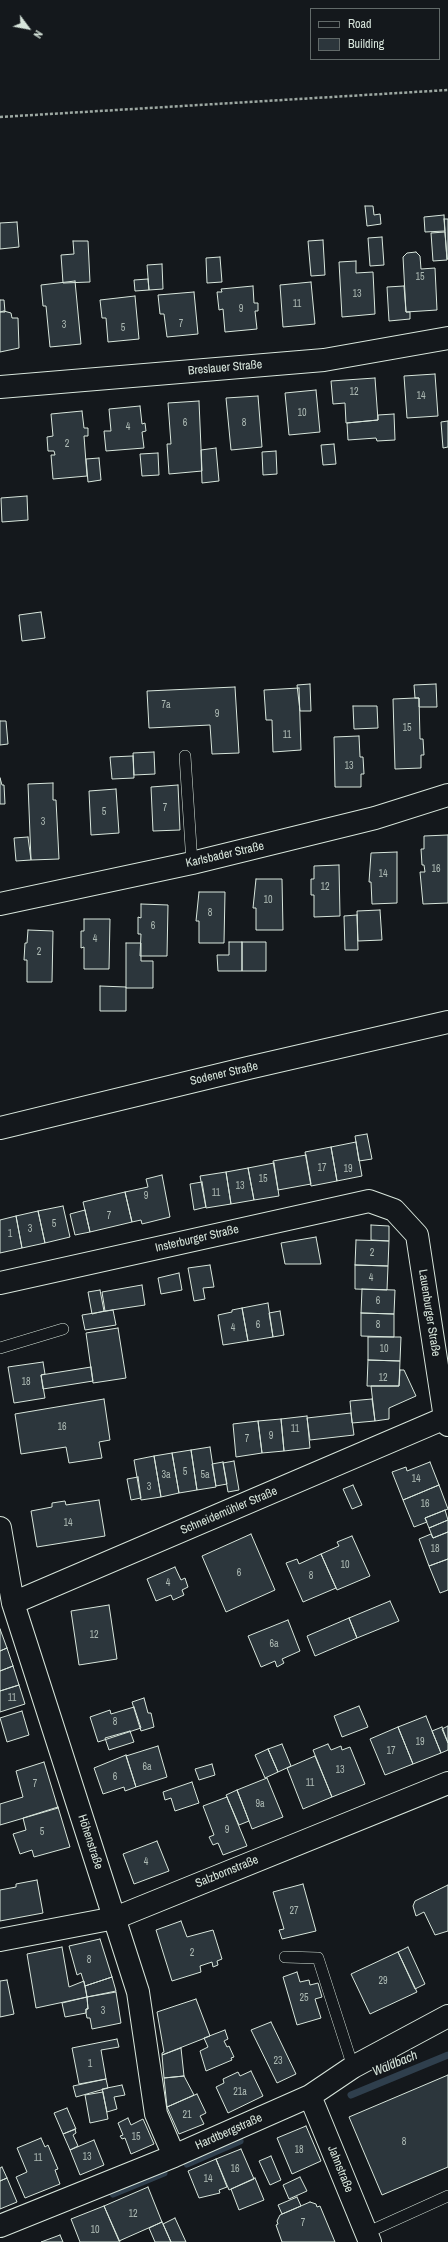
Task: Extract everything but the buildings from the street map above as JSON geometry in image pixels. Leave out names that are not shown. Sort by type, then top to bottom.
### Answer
[{"type":"street","name":"Breslauer Straße","points":[[0,387],[324,360],[448,338]]},
{"type":"street","name":"Karlsbader Straße","points":[[0,904],[192,863],[375,818],[448,795]]},
{"type":"street","name":"Sodener Straße","points":[[0,1128],[248,1068],[448,1022]]},
{"type":"street","name":"Insterburger Straße","points":[[0,1283],[369,1201],[394,1210]]},
{"type":"street","name":"Lauenburger Straße","points":[[394,1210],[417,1235],[447,1422]]},
{"type":"street","name":"Schneidemühler Straße","points":[[6,1605],[447,1422]]},
{"type":"street","name":"Höhenstraße","points":[[0,1528],[6,1605],[115,1918],[138,1992],[156,2114],[174,2156]]},
{"type":"street","name":"Salzbornstraße","points":[[0,1940],[115,1918],[448,1783]]},
{"type":"street","name":"Hardtbergstraße","points":[[0,2226],[174,2156],[310,2096],[353,2067],[448,2016]]},
{"type":"street","name":"Jahnstraße","points":[[310,2096],[368,2238]]},
{"type":"lane","points":[[185,756],[192,863]]},
{"type":"lane","points":[[0,1348],[64,1329]]},
{"type":"lane","points":[[285,1957],[318,1958],[353,2067]]},
{"type":"lane","points":[[368,2238],[448,2196]]},
{"type":"path","points":[[0,117],[448,90]]},
{"type":"waterway","name":"Waldbach","points":[[351,2095],[448,2055]]},
{"type":"waterway","name":"Waldbach","points":[[187,2164],[240,2141]]},
{"type":"waterway","name":"Waldbach","points":[[113,2194],[164,2173]]}]
